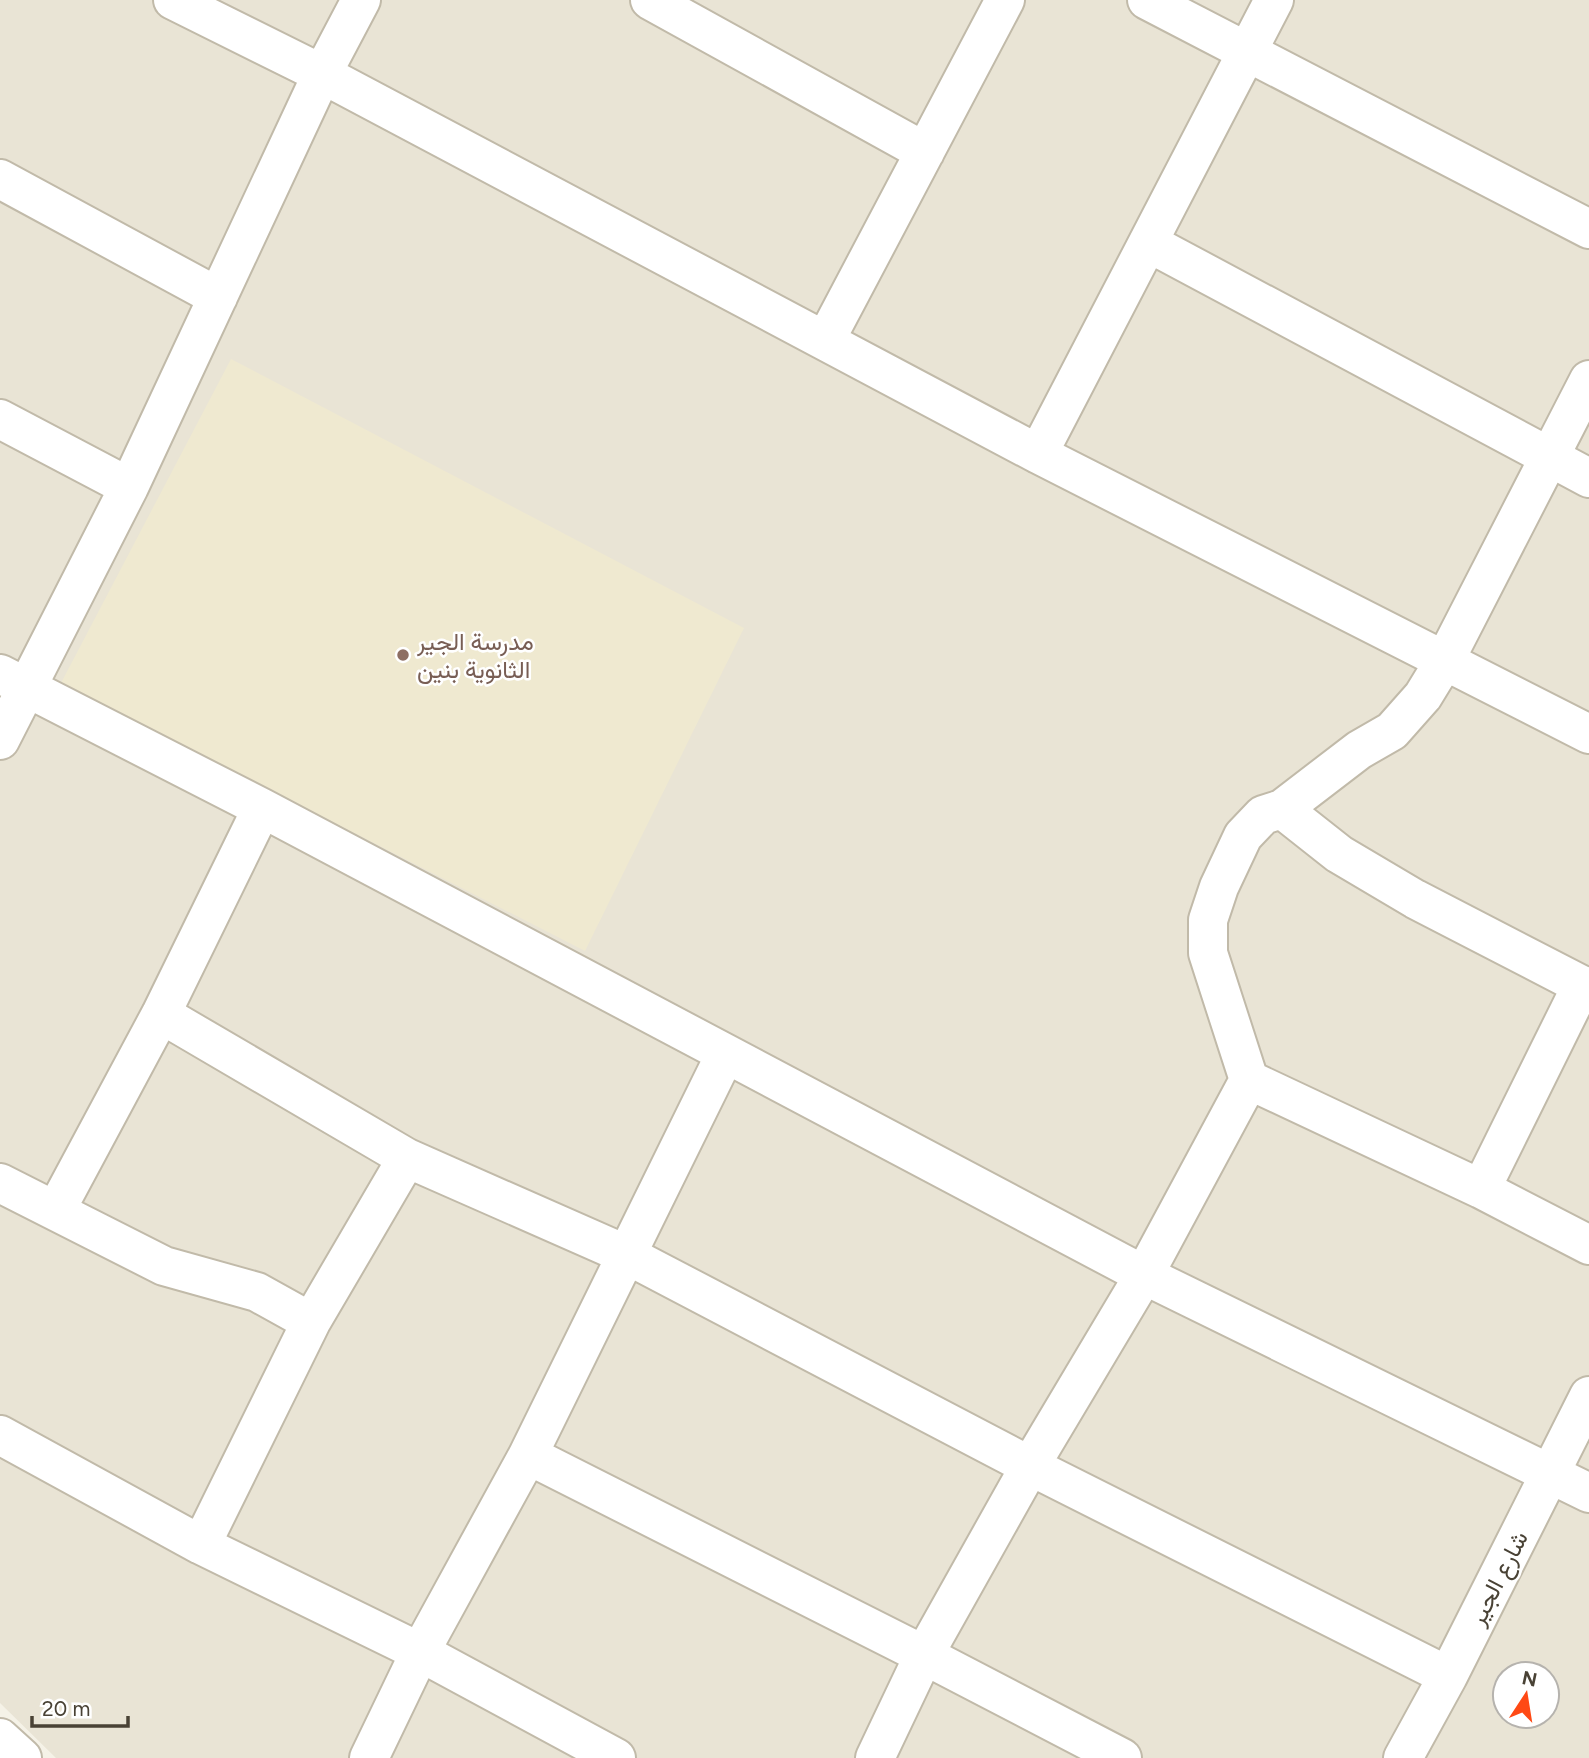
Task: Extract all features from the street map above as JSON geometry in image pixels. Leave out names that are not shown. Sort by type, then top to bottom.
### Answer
[{"type":"street","points":[[173,0],[322,74],[1038,454],[1589,734]]},
{"type":"street","points":[[0,740],[13,681],[129,486],[322,74],[361,0]]},
{"type":"street","points":[[825,341],[1005,0]]},
{"type":"street","points":[[1147,0],[1589,229]]},
{"type":"street","points":[[1038,454],[1275,0]]},
{"type":"street","points":[[666,4],[925,152]]},
{"type":"street","points":[[0,179],[218,296]]},
{"type":"street","points":[[1149,243],[1589,478]]},
{"type":"street","points":[[875,1758],[924,1655],[1030,1466],[1144,1275],[1249,1080],[1208,953],[1208,920],[1219,887],[1243,836],[1263,815],[1282,809],[1359,750],[1392,731],[1423,696],[1445,660],[1589,380]]},
{"type":"street","points":[[0,419],[129,486]]},
{"type":"street","points":[[13,681],[262,808],[1144,1275],[1589,1493]]},
{"type":"street","points":[[56,1210],[161,1014],[262,808]]},
{"type":"street","points":[[1282,809],[1339,854],[1415,899],[1585,987],[1481,1189]]},
{"type":"street","points":[[161,1014],[407,1158],[627,1255],[1030,1466],[1448,1676]]},
{"type":"street","points":[[369,1758],[420,1652],[528,1455],[725,1055]]},
{"type":"street","points":[[1249,1080],[1481,1189],[1589,1245]]},
{"type":"street","points":[[201,1545],[311,1322],[407,1158]]},
{"type":"street","points":[[0,1183],[164,1266],[257,1292],[311,1322]]},
{"type":"street","name":"شارع الجير","points":[[1403,1758],[1448,1676],[1589,1396]]},
{"type":"street","points":[[0,1435],[201,1545],[420,1652],[617,1758]]},
{"type":"street","points":[[528,1455],[1122,1758]]},
{"type":"street","points":[[0,1738],[22,1758]]},
{"type":"shaded area","points":[[0,0],[1589,0],[1589,1758],[56,1758],[0,1703]]},
{"type":"shaded area","name":"مدرسة الجير الثانوية بنين","points":[[231,359],[744,628],[585,951],[61,683]]},
{"type":"place","name":"مدرسة الجير الثانوية بنين","points":[[403,655]]}]
